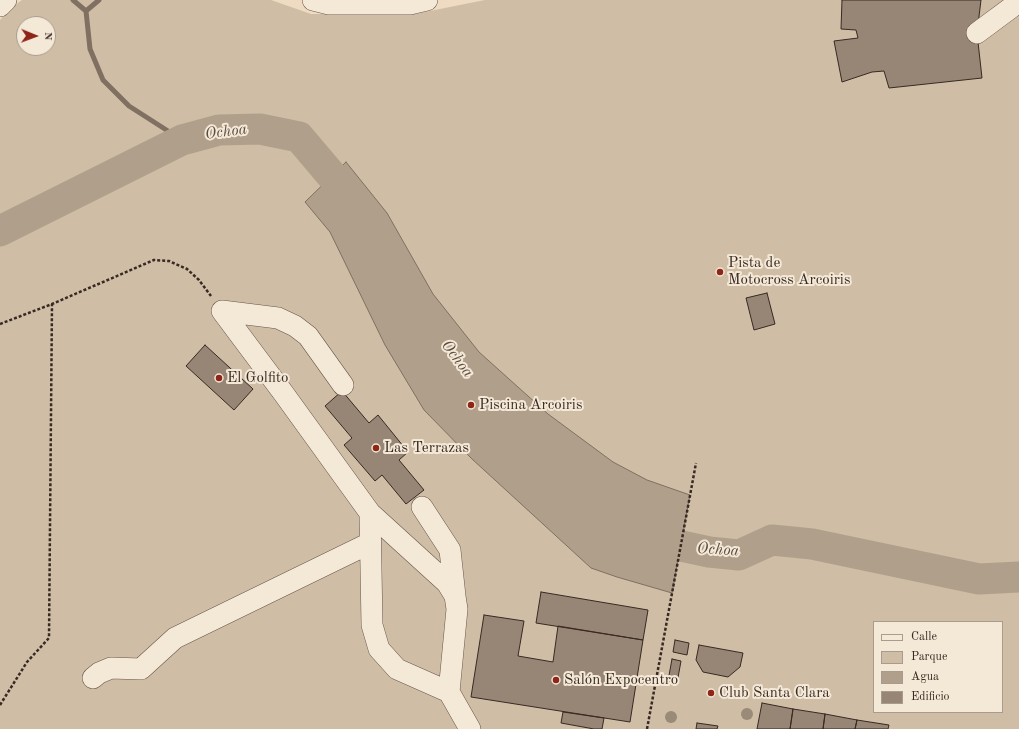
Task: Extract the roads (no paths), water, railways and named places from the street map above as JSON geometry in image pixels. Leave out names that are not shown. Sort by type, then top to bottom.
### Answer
[{"type":"street","points":[[0,6],[6,0]]},
{"type":"street","points":[[313,0],[329,4],[410,4],[427,0]]},
{"type":"street","points":[[977,33],[1012,6],[1016,0]]},
{"type":"street","points":[[343,385],[308,336],[295,326],[278,318],[222,311],[370,513],[446,583],[455,596]]},
{"type":"street","points":[[422,506],[450,550],[457,608],[449,692],[470,729]]},
{"type":"street","points":[[370,513],[372,626],[379,649],[397,669],[449,692]]},
{"type":"street","points":[[93,678],[99,673],[111,668],[141,669],[175,638],[370,543]]},
{"type":"water","points":[[346,162],[387,213],[433,294],[479,352],[548,414],[613,462],[647,480],[690,495],[672,593],[591,568],[472,459],[424,410],[385,345],[330,232],[305,202]]},
{"type":"waterway","points":[[73,0],[86,11]]},
{"type":"waterway","points":[[99,0],[86,11],[90,49],[103,80],[129,106],[182,140]]},
{"type":"waterway","name":"Ochoa","points":[[0,231],[182,140],[219,130],[260,129],[299,137],[332,176],[355,212]]},
{"type":"waterway","name":"Ochoa","points":[[640,537],[709,552],[739,555],[772,540],[812,544],[979,579],[1019,577]]},
{"type":"place","name":"Pista de Motocross Arcoiris","points":[[720,272]]},
{"type":"place","name":"El Golfito","points":[[219,378]]},
{"type":"place","name":"Piscina Arcoiris","points":[[471,405]]},
{"type":"place","name":"Las Terrazas","points":[[376,448]]},
{"type":"place","name":"Salón Expocentro","points":[[556,680]]},
{"type":"place","name":"Club Santa Clara","points":[[711,693]]}]
